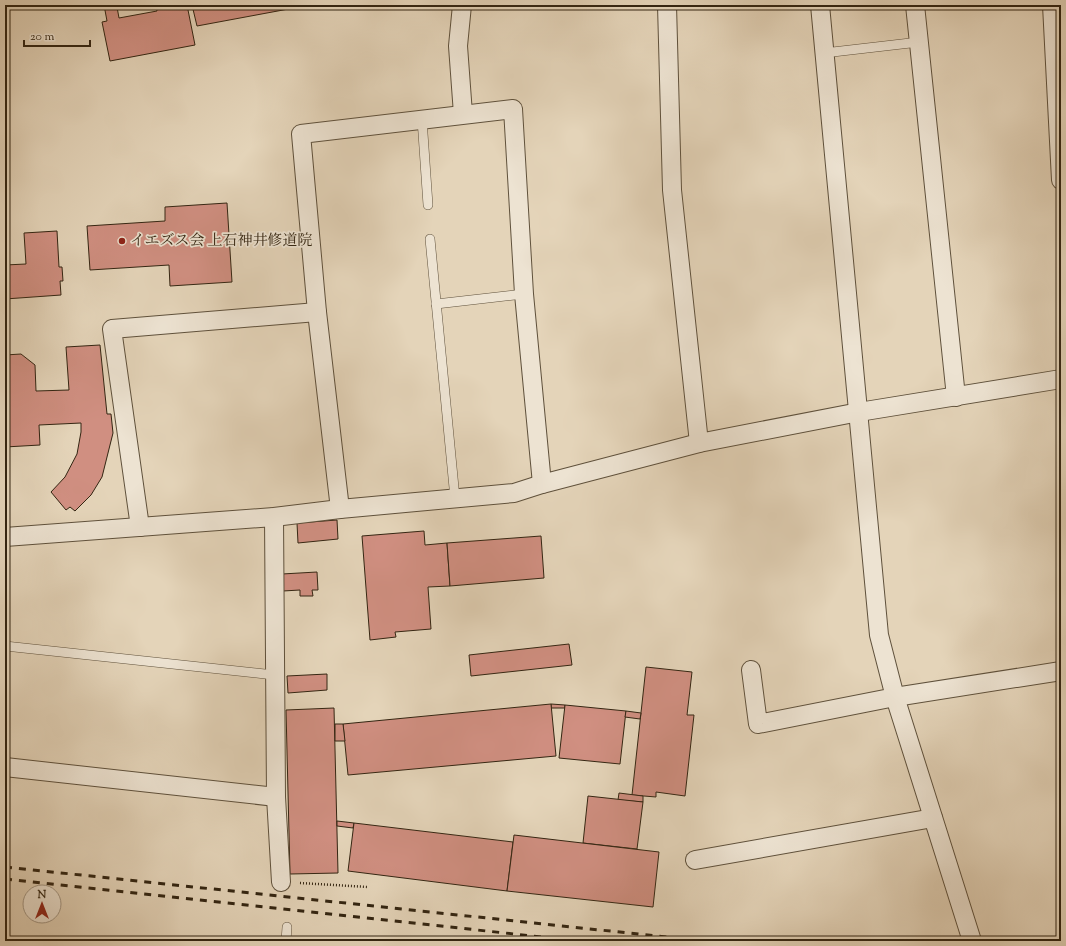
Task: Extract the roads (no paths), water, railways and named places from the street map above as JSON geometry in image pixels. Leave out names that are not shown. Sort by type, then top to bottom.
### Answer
[{"type":"street","points":[[462,5],[458,46],[463,114]]},
{"type":"street","points":[[667,5],[672,190],[699,442]]},
{"type":"street","points":[[820,5],[879,635],[895,697],[972,941]]},
{"type":"street","points":[[915,5],[956,397]]},
{"type":"street","points":[[1052,5],[1061,180]]},
{"type":"street","points":[[340,509],[317,312],[301,134],[422,119],[513,109],[524,294],[542,484]]},
{"type":"street","points":[[140,527],[112,329],[317,312]]},
{"type":"street","points":[[5,537],[274,517],[514,492],[699,442],[859,412],[1061,380]]},
{"type":"street","points":[[274,517],[276,797],[281,882]]},
{"type":"street","points":[[751,670],[758,724],[895,697],[1061,670]]},
{"type":"street","points":[[5,767],[276,797]]},
{"type":"street","points":[[694,860],[933,818]]},
{"type":"lane","points":[[824,53],[919,42]]},
{"type":"lane","points":[[422,119],[428,205]]},
{"type":"lane","points":[[430,239],[455,498]]},
{"type":"lane","points":[[436,304],[524,294]]},
{"type":"lane","points":[[5,646],[274,675]]},
{"type":"lane","points":[[286,941],[287,927]]},
{"type":"railway","points":[[5,867],[704,941]]},
{"type":"railway","points":[[5,879],[579,941]]},
{"type":"place","name":"イエズス会 上石神井修道院","points":[[122,241]]}]
